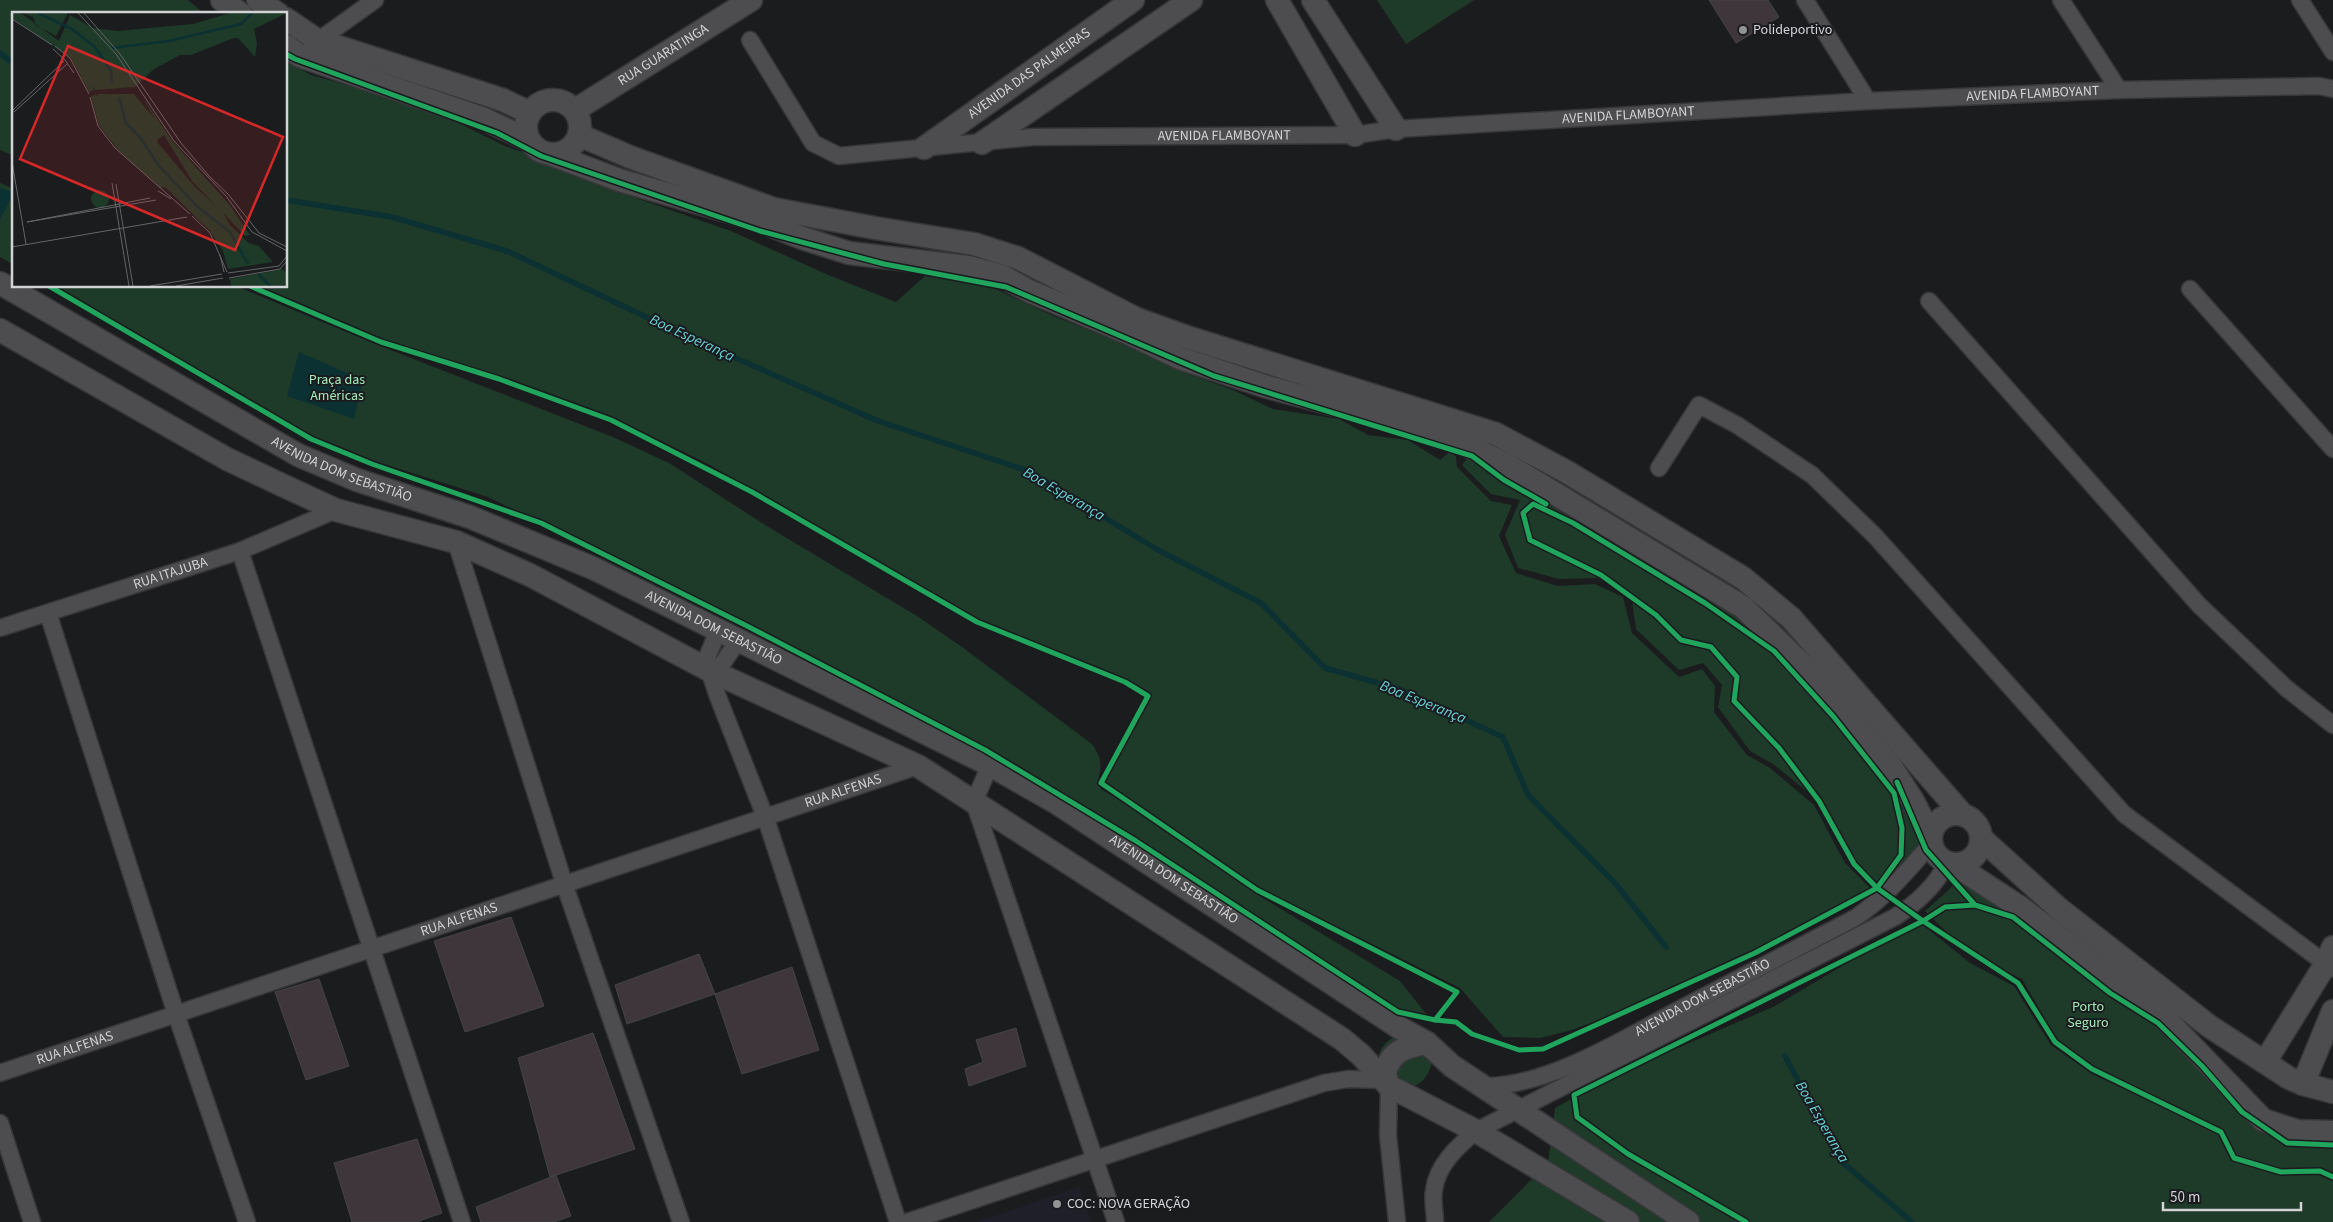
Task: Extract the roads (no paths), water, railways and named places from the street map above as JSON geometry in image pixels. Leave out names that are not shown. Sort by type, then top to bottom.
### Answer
[{"type":"street","points":[[222,0],[238,12]]},
{"type":"street","points":[[258,0],[275,12]]},
{"type":"street","points":[[293,51],[317,40],[375,0]]},
{"type":"street","name":"AVENIDA DAS PALMEIRAS","points":[[924,148],[1133,0]]},
{"type":"street","points":[[982,143],[1191,0]]},
{"type":"street","points":[[1277,0],[1355,135]]},
{"type":"street","points":[[1313,0],[1396,129]]},
{"type":"street","points":[[1806,0],[1868,100]]},
{"type":"street","points":[[2061,0],[2119,90]]},
{"type":"street","points":[[2300,0],[2333,52]]},
{"type":"street","name":"RUA GUARATINGA","points":[[575,110],[741,3]]},
{"type":"street","points":[[288,20],[317,40],[503,100],[530,113]]},
{"type":"street","name":"AVENIDA FLAMBOYANT","points":[[750,40],[813,143],[840,156],[982,143],[1033,136],[1355,135],[1396,129],[1868,100],[2119,90],[2319,86],[2333,89]]},
{"type":"street","points":[[293,51],[484,120],[528,140],[534,148],[543,153],[553,154],[619,180],[754,219],[802,238],[850,252],[968,267],[1002,276],[1029,291],[1128,333],[1180,358],[1264,386],[1440,432],[1506,464],[1743,608],[1813,675],[1890,765],[1912,801],[1939,859],[1951,864],[2021,908],[2162,1015],[2264,1120],[2297,1131],[2333,1132]]},
{"type":"street","points":[[528,140],[526,122],[536,105],[556,100],[567,103],[575,110],[579,118],[579,135],[569,149],[553,154]]},
{"type":"street","points":[[579,135],[630,157],[774,209],[974,244],[1018,258],[1136,319],[1190,338],[1496,434],[1567,472],[1743,578],[1791,618],[1962,814],[1976,823],[1982,839],[2058,908],[2209,1026],[2303,1084],[2333,1092]]},
{"type":"street","name":"AVENIDA DOM SEBASTIÃO","points":[[0,283],[298,455],[357,480],[470,517],[595,569],[990,765],[1057,803],[1400,1028],[1427,1043],[1452,1066],[1484,1086],[1532,1079],[1591,1056],[1855,918],[1875,904],[1899,882],[1931,840]]},
{"type":"street","points":[[2190,290],[2333,449]]},
{"type":"street","points":[[1929,301],[2199,605],[2286,688],[2333,725]]},
{"type":"street","points":[[0,330],[228,458],[336,510],[456,542],[530,575],[709,670],[918,766],[1342,1040],[1382,1079],[1469,1127],[1628,1222]]},
{"type":"street","points":[[1659,468],[1699,405],[1737,425],[1812,475],[1875,536],[2124,814],[2330,960],[2265,1062]]},
{"type":"street","name":"RUA ITAJUBA","points":[[0,628],[240,551],[336,510]]},
{"type":"street","points":[[456,542],[565,886],[681,1222]]},
{"type":"street","points":[[240,551],[462,1222]]},
{"type":"street","points":[[48,613],[176,1014],[247,1222]]},
{"type":"street","points":[[728,636],[707,657],[709,670],[718,698],[766,819],[898,1222]]},
{"type":"street","points":[[990,765],[974,802],[1097,1160],[1116,1222]]},
{"type":"street","name":"RUA ALFENAS","points":[[0,1073],[766,819],[918,766]]},
{"type":"street","points":[[1931,840],[1933,828],[1946,816],[1962,814]]},
{"type":"street","points":[[1951,864],[1971,860],[1977,855],[1982,839]]},
{"type":"street","name":"AVENIDA DOM SEBASTIÃO","points":[[1435,1222],[1434,1190],[1440,1172],[1469,1127],[1518,1109],[1894,916],[1916,902],[1931,888],[1951,864]]},
{"type":"street","points":[[2303,1084],[2333,1011]]},
{"type":"street","points":[[1397,1222],[1382,1079],[1393,1056],[1410,1045],[1427,1043]]},
{"type":"street","points":[[907,1222],[1324,1083],[1348,1079],[1382,1079]]},
{"type":"street","points":[[1484,1086],[1688,1222]]},
{"type":"street","points":[[0,1124],[32,1222]]},
{"type":"water","points":[[0,188],[12,191],[12,196],[0,220]]},
{"type":"water","points":[[299,352],[363,380],[354,419],[287,396]]},
{"type":"waterway","name":"Boa Esperança","points":[[0,53],[12,62]]},
{"type":"waterway","name":"Boa Esperança","points":[[288,200],[392,217],[507,251],[697,341],[878,421],[1028,471],[1158,550],[1261,603],[1325,668],[1399,689],[1503,737],[1528,795],[1615,883],[1666,947]]},
{"type":"waterway","name":"Boa Esperança","points":[[1785,1056],[1841,1161],[1912,1222]]},
{"type":"place","name":"Polideportivo","points":[[1743,30]]},
{"type":"place","name":"COC: NOVA GERAÇÃO","points":[[1057,1204]]},
{"type":"park label","name":"Praça das Américas","points":[[337,388]]},
{"type":"park label","name":"Porto Seguro","points":[[2088,1016]]}]
